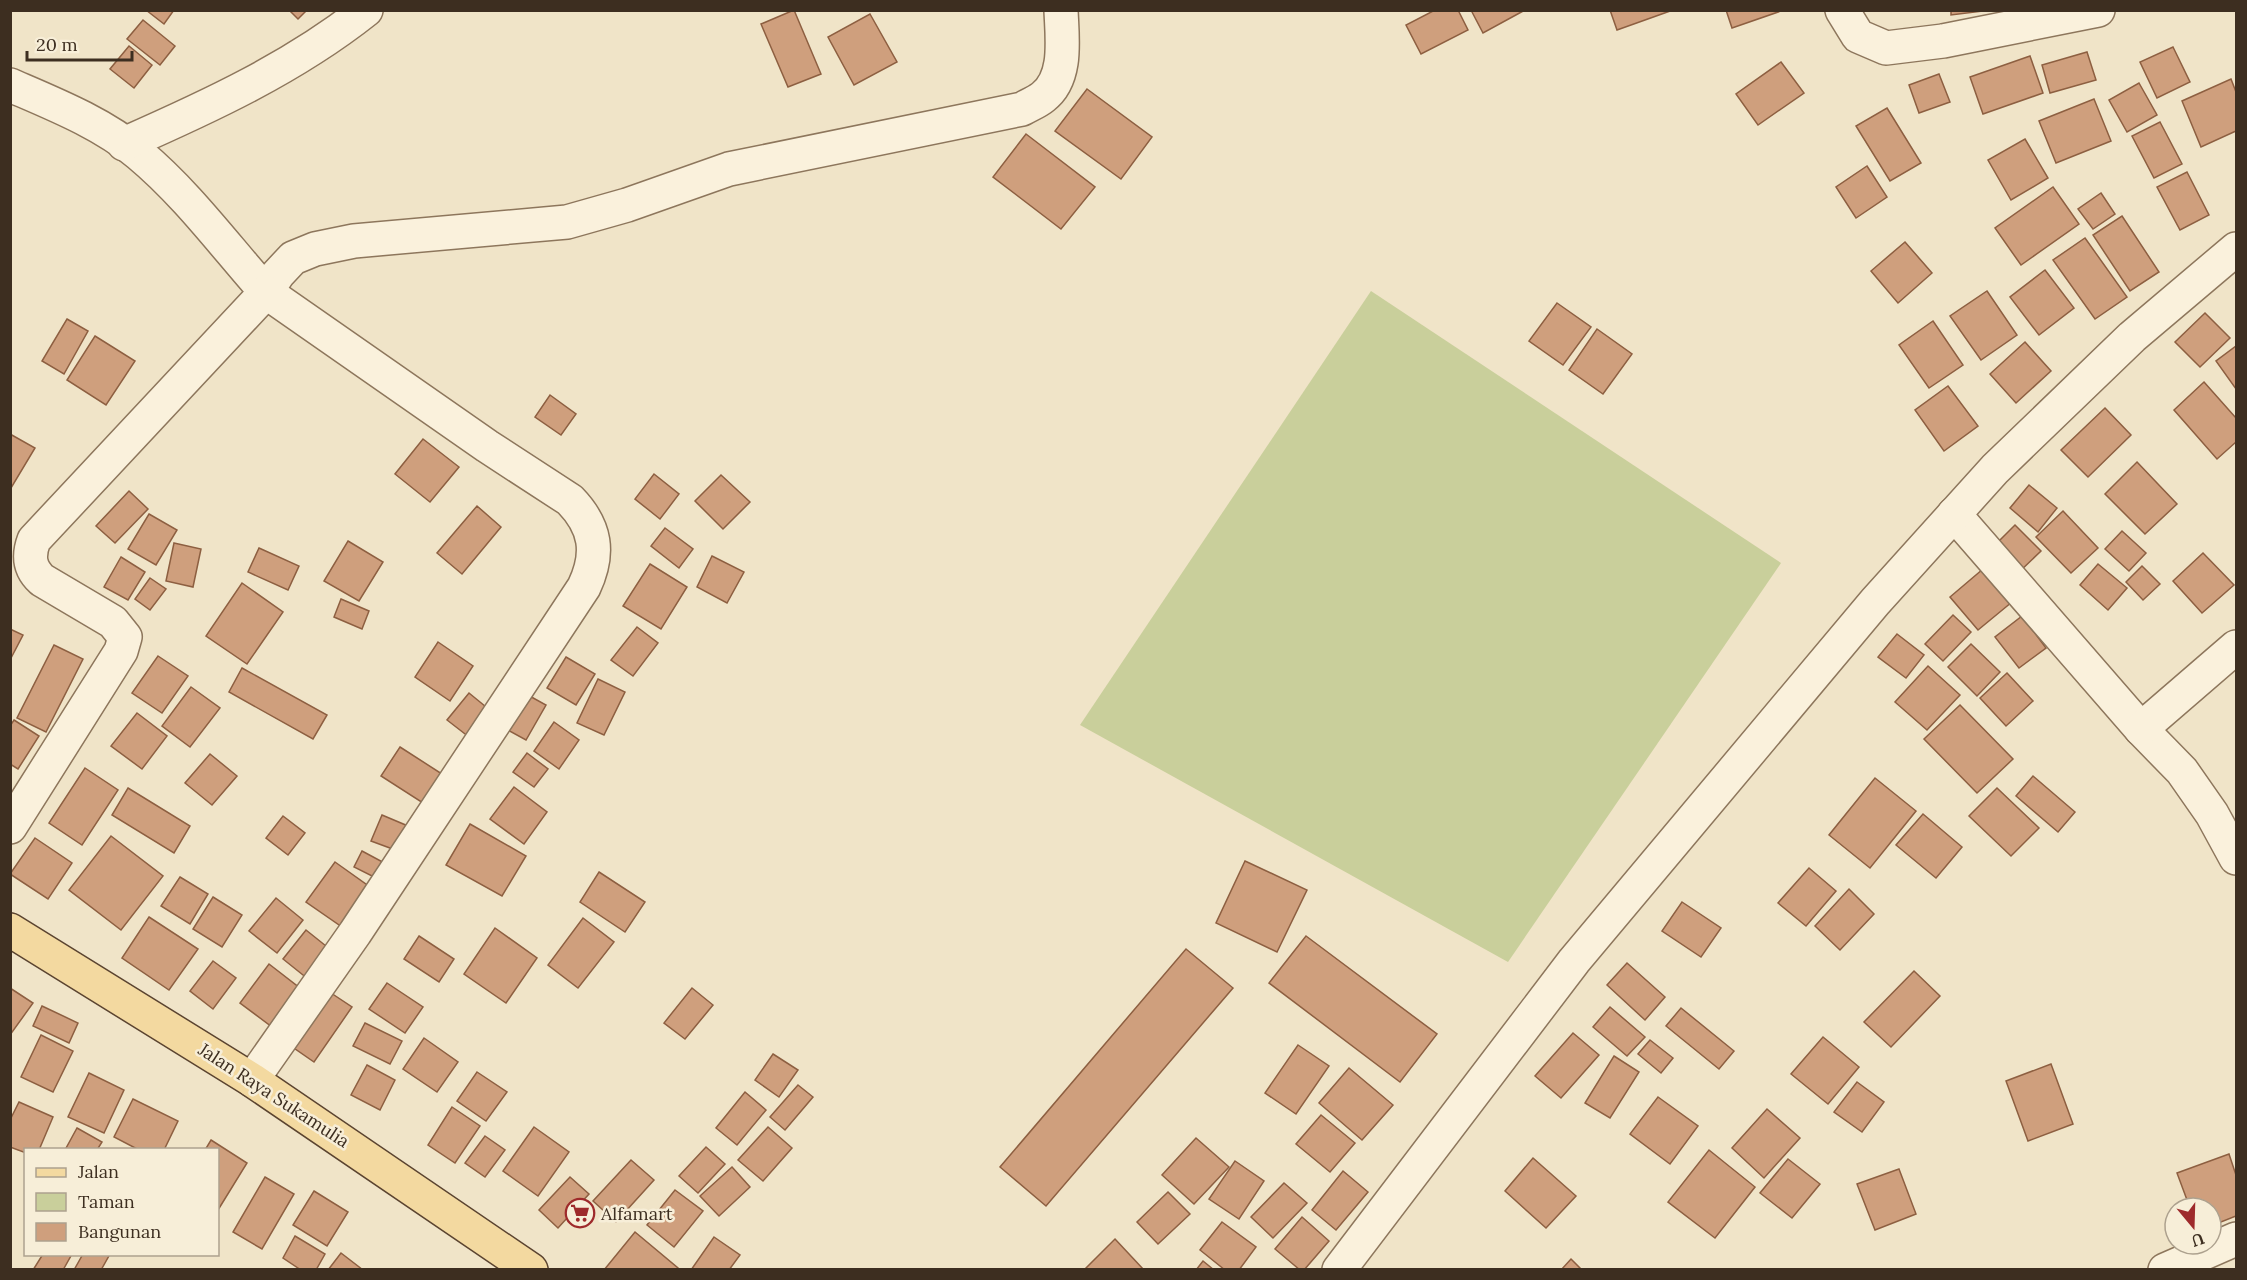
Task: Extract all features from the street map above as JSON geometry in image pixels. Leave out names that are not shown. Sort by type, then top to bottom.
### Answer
[{"type":"main road","name":"Jalan Raya Sukamulia","points":[[10,930],[252,1080],[531,1269]]},
{"type":"street","points":[[124,144],[193,114],[260,80],[336,34],[366,10]]},
{"type":"street","points":[[10,827],[121,651],[125,637],[113,622],[42,580],[33,572],[30,561],[34,540],[266,292],[278,273],[293,258],[315,249],[354,241],[567,222],[627,205],[729,169],[1022,109],[1044,97],[1058,78],[1062,52],[1061,10]]},
{"type":"street","points":[[1842,10],[1858,36],[1886,48],[1943,41],[2098,10]]},
{"type":"street","points":[[10,85],[84,118],[139,153],[199,215],[266,292],[487,446],[570,500],[581,512],[595,550],[592,571],[584,587],[546,647],[356,933],[252,1080]]},
{"type":"street","points":[[1339,1269],[1574,961],[1875,603],[1995,469],[2132,337],[2236,249]]},
{"type":"street","points":[[1954,514],[2141,729],[2182,771],[2212,814],[2236,858]]},
{"type":"street","points":[[2141,729],[2236,647]]},
{"type":"street","points":[[2165,1269],[2236,1239]]},
{"type":"green space","points":[[1371,291],[1781,563],[1508,962],[1080,725]]},
{"type":"building","points":[[146,10],[174,10],[164,24]]},
{"type":"building","points":[[289,10],[307,10],[298,19]]},
{"type":"building","points":[[794,10],[821,74],[788,87],[761,24]]},
{"type":"building","points":[[1435,10],[1458,10],[1468,30],[1421,54],[1406,25]]},
{"type":"building","points":[[1471,10],[1525,10],[1483,33]]},
{"type":"building","points":[[1610,10],[1673,10],[1617,30]]},
{"type":"building","points":[[1726,10],[1784,10],[1732,28]]},
{"type":"building","points":[[1951,10],[1991,10],[1951,15]]},
{"type":"building","points":[[870,14],[897,62],[854,85],[828,37]]},
{"type":"building","points":[[143,20],[175,46],[160,65],[127,39]]},
{"type":"building","points":[[129,46],[152,65],[134,88],[110,69]]},
{"type":"building","points":[[2173,47],[2190,82],[2157,98],[2140,62]]},
{"type":"building","points":[[2087,52],[2096,80],[2050,93],[2042,65]]},
{"type":"building","points":[[2030,56],[2043,93],[1983,114],[1970,77]]},
{"type":"building","points":[[1781,62],[1804,93],[1758,125],[1736,94]]},
{"type":"building","points":[[1939,74],[1950,102],[1919,113],[1909,85]]},
{"type":"building","points":[[2231,79],[2236,92],[2236,131],[2201,147],[2182,101]]},
{"type":"building","points":[[2139,83],[2157,115],[2127,132],[2109,100]]},
{"type":"building","points":[[1087,89],[1152,137],[1121,179],[1055,131]]},
{"type":"building","points":[[2094,99],[2111,141],[2056,163],[2039,121]]},
{"type":"building","points":[[1887,108],[1921,163],[1890,181],[1856,126]]},
{"type":"building","points":[[2160,122],[2182,164],[2154,178],[2132,136]]},
{"type":"building","points":[[1026,134],[1095,187],[1061,229],[993,177]]},
{"type":"building","points":[[2025,139],[2048,178],[2011,200],[1988,160]]},
{"type":"building","points":[[1867,166],[1887,197],[1856,218],[1836,187]]},
{"type":"building","points":[[2187,172],[2209,215],[2180,230],[2157,187]]},
{"type":"building","points":[[2053,187],[2079,224],[2021,265],[1995,228]]},
{"type":"building","points":[[2101,193],[2115,214],[2093,229],[2078,209]]},
{"type":"building","points":[[2122,216],[2159,272],[2130,291],[2093,235]]},
{"type":"building","points":[[2085,238],[2127,297],[2095,319],[2053,260]]},
{"type":"building","points":[[1905,242],[1932,273],[1898,303],[1871,271]]},
{"type":"building","points":[[2045,270],[2074,308],[2039,335],[2010,297]]},
{"type":"building","points":[[1987,291],[2017,335],[1981,360],[1950,316]]},
{"type":"building","points":[[1557,303],[1591,327],[1563,365],[1529,341]]},
{"type":"building","points":[[2205,313],[2230,338],[2200,367],[2175,342]]},
{"type":"building","points":[[67,319],[88,331],[64,374],[42,361]]},
{"type":"building","points":[[1933,321],[1963,365],[1929,388],[1899,345]]},
{"type":"building","points":[[1597,329],[1632,354],[1603,394],[1569,370]]},
{"type":"building","points":[[95,336],[135,361],[106,405],[67,380]]},
{"type":"building","points":[[2025,342],[2051,371],[2016,403],[1990,374]]},
{"type":"building","points":[[2236,346],[2236,389],[2216,361]]},
{"type":"building","points":[[2204,382],[2236,418],[2236,442],[2217,459],[2174,410]]},
{"type":"building","points":[[1948,386],[1978,426],[1944,451],[1915,410]]},
{"type":"building","points":[[550,395],[576,414],[561,435],[535,417]]},
{"type":"building","points":[[2105,408],[2131,435],[2088,477],[2061,450]]},
{"type":"building","points":[[10,434],[35,448],[11,488],[10,488]]},
{"type":"building","points":[[423,439],[459,467],[430,502],[395,474]]},
{"type":"building","points":[[2137,462],[2177,504],[2145,534],[2105,494]]},
{"type":"building","points":[[654,474],[679,494],[660,519],[635,499]]},
{"type":"building","points":[[721,475],[750,502],[723,529],[695,501]]},
{"type":"building","points":[[2029,485],[2057,508],[2038,532],[2010,508]]},
{"type":"building","points":[[129,491],[148,509],[115,543],[96,526]]},
{"type":"building","points":[[477,506],[501,527],[462,574],[437,553]]},
{"type":"building","points":[[2063,511],[2098,548],[2071,573],[2036,537]]},
{"type":"building","points":[[149,514],[177,530],[156,565],[128,549]]},
{"type":"building","points":[[2015,525],[2041,551],[2017,574],[1991,549]]},
{"type":"building","points":[[665,528],[693,549],[679,568],[651,546]]},
{"type":"building","points":[[2122,531],[2146,553],[2129,571],[2105,549]]},
{"type":"building","points":[[348,541],[383,562],[359,601],[324,581]]},
{"type":"building","points":[[174,543],[201,549],[193,587],[166,581]]},
{"type":"building","points":[[259,548],[299,566],[288,590],[248,572]]},
{"type":"building","points":[[2203,553],[2234,585],[2202,613],[2173,581]]},
{"type":"building","points":[[712,556],[744,572],[727,603],[697,587]]},
{"type":"building","points":[[121,557],[145,572],[128,600],[104,587]]},
{"type":"building","points":[[650,564],[687,587],[661,629],[623,606]]},
{"type":"building","points":[[2098,564],[2127,588],[2108,610],[2080,585]]},
{"type":"building","points":[[2142,566],[2160,584],[2143,600],[2126,582]]},
{"type":"building","points":[[1983,569],[2012,602],[1978,630],[1950,597]]},
{"type":"building","points":[[150,578],[166,589],[150,610],[135,599]]},
{"type":"building","points":[[242,583],[283,612],[247,664],[206,636]]},
{"type":"building","points":[[341,599],[369,611],[362,629],[334,617]]},
{"type":"building","points":[[1953,615],[1971,632],[1943,661],[1925,644]]},
{"type":"building","points":[[2022,616],[2046,648],[2019,668],[1995,637]]},
{"type":"building","points":[[637,627],[658,643],[633,676],[611,660]]},
{"type":"building","points":[[10,629],[23,635],[10,660]]},
{"type":"building","points":[[1897,634],[1924,655],[1906,678],[1878,657]]},
{"type":"building","points":[[438,642],[473,666],[450,701],[415,677]]},
{"type":"building","points":[[1971,644],[2000,672],[1977,696],[1948,667]]},
{"type":"building","points":[[54,645],[83,659],[46,732],[17,718]]},
{"type":"building","points":[[158,656],[188,676],[162,713],[132,693]]},
{"type":"building","points":[[566,657],[595,674],[576,705],[547,688]]},
{"type":"building","points":[[1928,666],[1960,695],[1927,730],[1895,702]]},
{"type":"building","points":[[242,668],[327,715],[313,739],[229,692]]},
{"type":"building","points":[[2007,673],[2033,701],[2006,726],[1980,698]]},
{"type":"building","points":[[598,679],[625,692],[604,735],[577,723]]},
{"type":"building","points":[[191,687],[220,708],[190,747],[162,726]]},
{"type":"building","points":[[469,693],[491,711],[469,737],[447,720]]},
{"type":"building","points":[[526,694],[546,705],[526,740],[506,729]]},
{"type":"building","points":[[1960,705],[2013,759],[1977,793],[1924,739]]},
{"type":"building","points":[[137,713],[167,736],[142,769],[111,746]]},
{"type":"building","points":[[14,720],[39,736],[18,769],[10,764],[10,726]]},
{"type":"building","points":[[554,722],[579,740],[559,769],[534,751]]},
{"type":"building","points":[[400,747],[442,774],[423,803],[381,776]]},
{"type":"building","points":[[527,753],[548,769],[534,787],[513,772]]},
{"type":"building","points":[[210,754],[237,776],[212,805],[185,783]]},
{"type":"building","points":[[85,768],[118,790],[82,845],[49,823]]},
{"type":"building","points":[[2033,776],[2075,812],[2058,832],[2016,796]]},
{"type":"building","points":[[1875,778],[1916,811],[1870,868],[1829,835]]},
{"type":"building","points":[[514,787],[547,812],[524,844],[490,819]]},
{"type":"building","points":[[128,788],[190,826],[174,853],[112,815]]},
{"type":"building","points":[[1997,788],[2039,828],[2011,856],[1969,816]]},
{"type":"building","points":[[1923,814],[1962,847],[1936,878],[1896,845]]},
{"type":"building","points":[[382,815],[408,826],[398,851],[371,841]]},
{"type":"building","points":[[283,816],[305,833],[288,855],[266,838]]},
{"type":"building","points":[[470,824],[526,856],[502,896],[446,865]]},
{"type":"building","points":[[111,836],[163,876],[121,930],[69,890]]},
{"type":"building","points":[[35,838],[72,863],[48,899],[10,874]]},
{"type":"building","points":[[362,851],[392,867],[384,882],[354,867]]},
{"type":"building","points":[[1245,861],[1307,890],[1277,952],[1216,923]]},
{"type":"building","points":[[335,862],[370,887],[342,927],[306,902]]},
{"type":"building","points":[[1809,868],[1836,891],[1806,926],[1778,903]]},
{"type":"building","points":[[599,872],[645,902],[625,932],[580,902]]},
{"type":"building","points":[[180,877],[208,894],[190,924],[161,906]]},
{"type":"building","points":[[1849,889],[1874,914],[1840,950],[1815,926]]},
{"type":"building","points":[[213,897],[242,915],[222,947],[193,929]]},
{"type":"building","points":[[276,898],[303,920],[277,953],[249,931]]},
{"type":"building","points":[[1682,902],[1721,928],[1701,957],[1662,931]]},
{"type":"building","points":[[149,917],[198,949],[169,990],[122,958]]},
{"type":"building","points":[[583,918],[614,942],[578,988],[548,965]]},
{"type":"building","points":[[495,928],[537,958],[506,1003],[464,974]]},
{"type":"building","points":[[306,930],[331,950],[308,979],[283,959]]},
{"type":"building","points":[[419,936],[454,959],[439,982],[404,959]]},
{"type":"building","points":[[1306,936],[1437,1034],[1400,1082],[1269,983]]},
{"type":"building","points":[[1186,949],[1233,988],[1046,1206],[1000,1167]]},
{"type":"building","points":[[213,961],[236,978],[213,1009],[190,991]]},
{"type":"building","points":[[1627,963],[1665,997],[1645,1020],[1607,985]]},
{"type":"building","points":[[269,964],[305,992],[276,1030],[240,1003]]},
{"type":"building","points":[[1914,971],[1940,996],[1891,1047],[1864,1022]]},
{"type":"building","points":[[387,983],[423,1007],[405,1033],[369,1009]]},
{"type":"building","points":[[10,988],[33,1003],[10,1035]]},
{"type":"building","points":[[692,988],[713,1005],[685,1039],[664,1023]]},
{"type":"building","points":[[328,991],[352,1007],[314,1062],[291,1046]]},
{"type":"building","points":[[42,1006],[78,1023],[69,1043],[33,1026]]},
{"type":"building","points":[[1610,1007],[1645,1037],[1627,1056],[1593,1027]]},
{"type":"building","points":[[1681,1008],[1734,1051],[1719,1069],[1666,1026]]},
{"type":"building","points":[[365,1023],[402,1041],[390,1064],[353,1046]]},
{"type":"building","points":[[1573,1033],[1599,1055],[1561,1098],[1535,1076]]},
{"type":"building","points":[[41,1035],[73,1051],[53,1092],[21,1077]]},
{"type":"building","points":[[1823,1037],[1859,1067],[1828,1104],[1791,1074]]},
{"type":"building","points":[[424,1038],[458,1062],[437,1092],[403,1069]]},
{"type":"building","points":[[1650,1040],[1673,1058],[1661,1073],[1638,1054]]},
{"type":"building","points":[[1298,1045],[1329,1066],[1296,1114],[1265,1093]]},
{"type":"building","points":[[773,1054],[798,1070],[779,1097],[755,1080]]},
{"type":"building","points":[[1614,1056],[1639,1072],[1610,1118],[1585,1103]]},
{"type":"building","points":[[2051,1064],[2073,1124],[2028,1141],[2006,1081]]},
{"type":"building","points":[[367,1065],[395,1080],[380,1110],[351,1095]]},
{"type":"building","points":[[1349,1068],[1393,1105],[1362,1140],[1319,1103]]},
{"type":"building","points":[[477,1072],[507,1092],[486,1121],[457,1101]]},
{"type":"building","points":[[89,1073],[124,1090],[104,1133],[68,1117]]},
{"type":"building","points":[[1857,1082],[1884,1102],[1862,1132],[1834,1112]]},
{"type":"building","points":[[798,1085],[813,1097],[785,1130],[770,1117]]},
{"type":"building","points":[[745,1092],[766,1110],[737,1145],[716,1128]]},
{"type":"building","points":[[1658,1097],[1698,1126],[1670,1164],[1630,1134]]},
{"type":"building","points":[[133,1099],[178,1121],[165,1148],[135,1148],[114,1137]]},
{"type":"building","points":[[19,1102],[53,1117],[40,1148],[24,1148],[24,1152],[10,1147],[10,1120]]},
{"type":"building","points":[[452,1107],[480,1126],[455,1163],[428,1145]]},
{"type":"building","points":[[1767,1109],[1800,1138],[1764,1178],[1732,1148]]},
{"type":"building","points":[[1321,1115],[1355,1143],[1330,1172],[1296,1144]]},
{"type":"building","points":[[534,1127],[569,1152],[538,1196],[503,1171]]},
{"type":"building","points":[[768,1127],[792,1148],[763,1181],[738,1160]]},
{"type":"building","points":[[77,1128],[102,1142],[98,1148],[66,1148]]},
{"type":"building","points":[[485,1136],[505,1150],[485,1177],[465,1163]]},
{"type":"building","points":[[1196,1138],[1229,1167],[1194,1204],[1162,1175]]},
{"type":"building","points":[[211,1140],[247,1163],[219,1208],[219,1148],[206,1148]]},
{"type":"building","points":[[706,1147],[725,1164],[698,1193],[679,1176]]},
{"type":"building","points":[[1709,1150],[1755,1187],[1715,1238],[1668,1202]]},
{"type":"building","points":[[2229,1154],[2236,1175],[2236,1216],[2223,1221],[2223,1196],[2186,1196],[2177,1173]]},
{"type":"building","points":[[1533,1158],[1576,1196],[1546,1228],[1505,1191]]},
{"type":"building","points":[[1788,1159],[1820,1184],[1792,1218],[1760,1193]]},
{"type":"building","points":[[631,1160],[654,1180],[616,1222],[593,1201]]},
{"type":"building","points":[[1235,1161],[1264,1181],[1239,1219],[1209,1199]]},
{"type":"building","points":[[732,1167],[750,1187],[719,1216],[700,1196]]},
{"type":"building","points":[[1899,1169],[1916,1214],[1875,1230],[1857,1184]]},
{"type":"building","points":[[1343,1171],[1368,1192],[1336,1230],[1312,1210]]},
{"type":"building","points":[[265,1177],[294,1194],[262,1249],[233,1232]]},
{"type":"building","points":[[570,1177],[589,1194],[558,1228],[539,1210]]},
{"type":"building","points":[[1284,1183],[1307,1203],[1273,1238],[1251,1217]]},
{"type":"building","points":[[675,1190],[703,1211],[674,1247],[647,1225]]},
{"type":"building","points":[[314,1191],[348,1212],[327,1246],[293,1225]]},
{"type":"building","points":[[1168,1192],[1190,1214],[1158,1244],[1137,1222]]},
{"type":"building","points":[[1302,1217],[1329,1241],[1304,1270],[1300,1270],[1275,1249]]},
{"type":"building","points":[[1222,1222],[1256,1247],[1239,1270],[1225,1270],[1200,1250]]},
{"type":"building","points":[[635,1232],[678,1268],[677,1270],[604,1270]]},
{"type":"building","points":[[295,1236],[325,1254],[316,1270],[301,1270],[283,1258]]},
{"type":"building","points":[[714,1237],[740,1255],[729,1270],[691,1270]]},
{"type":"building","points":[[1115,1239],[1144,1270],[1084,1270]]},
{"type":"building","points":[[341,1253],[363,1270],[328,1270]]},
{"type":"building","points":[[42,1256],[71,1256],[63,1270],[33,1270]]},
{"type":"building","points":[[82,1256],[109,1256],[101,1270],[74,1270]]},
{"type":"building","points":[[1571,1259],[1582,1270],[1561,1270]]},
{"type":"building","points":[[1203,1261],[1214,1270],[1196,1270]]},
{"type":"place","name":"Alfamart","points":[[580,1213]]}]
